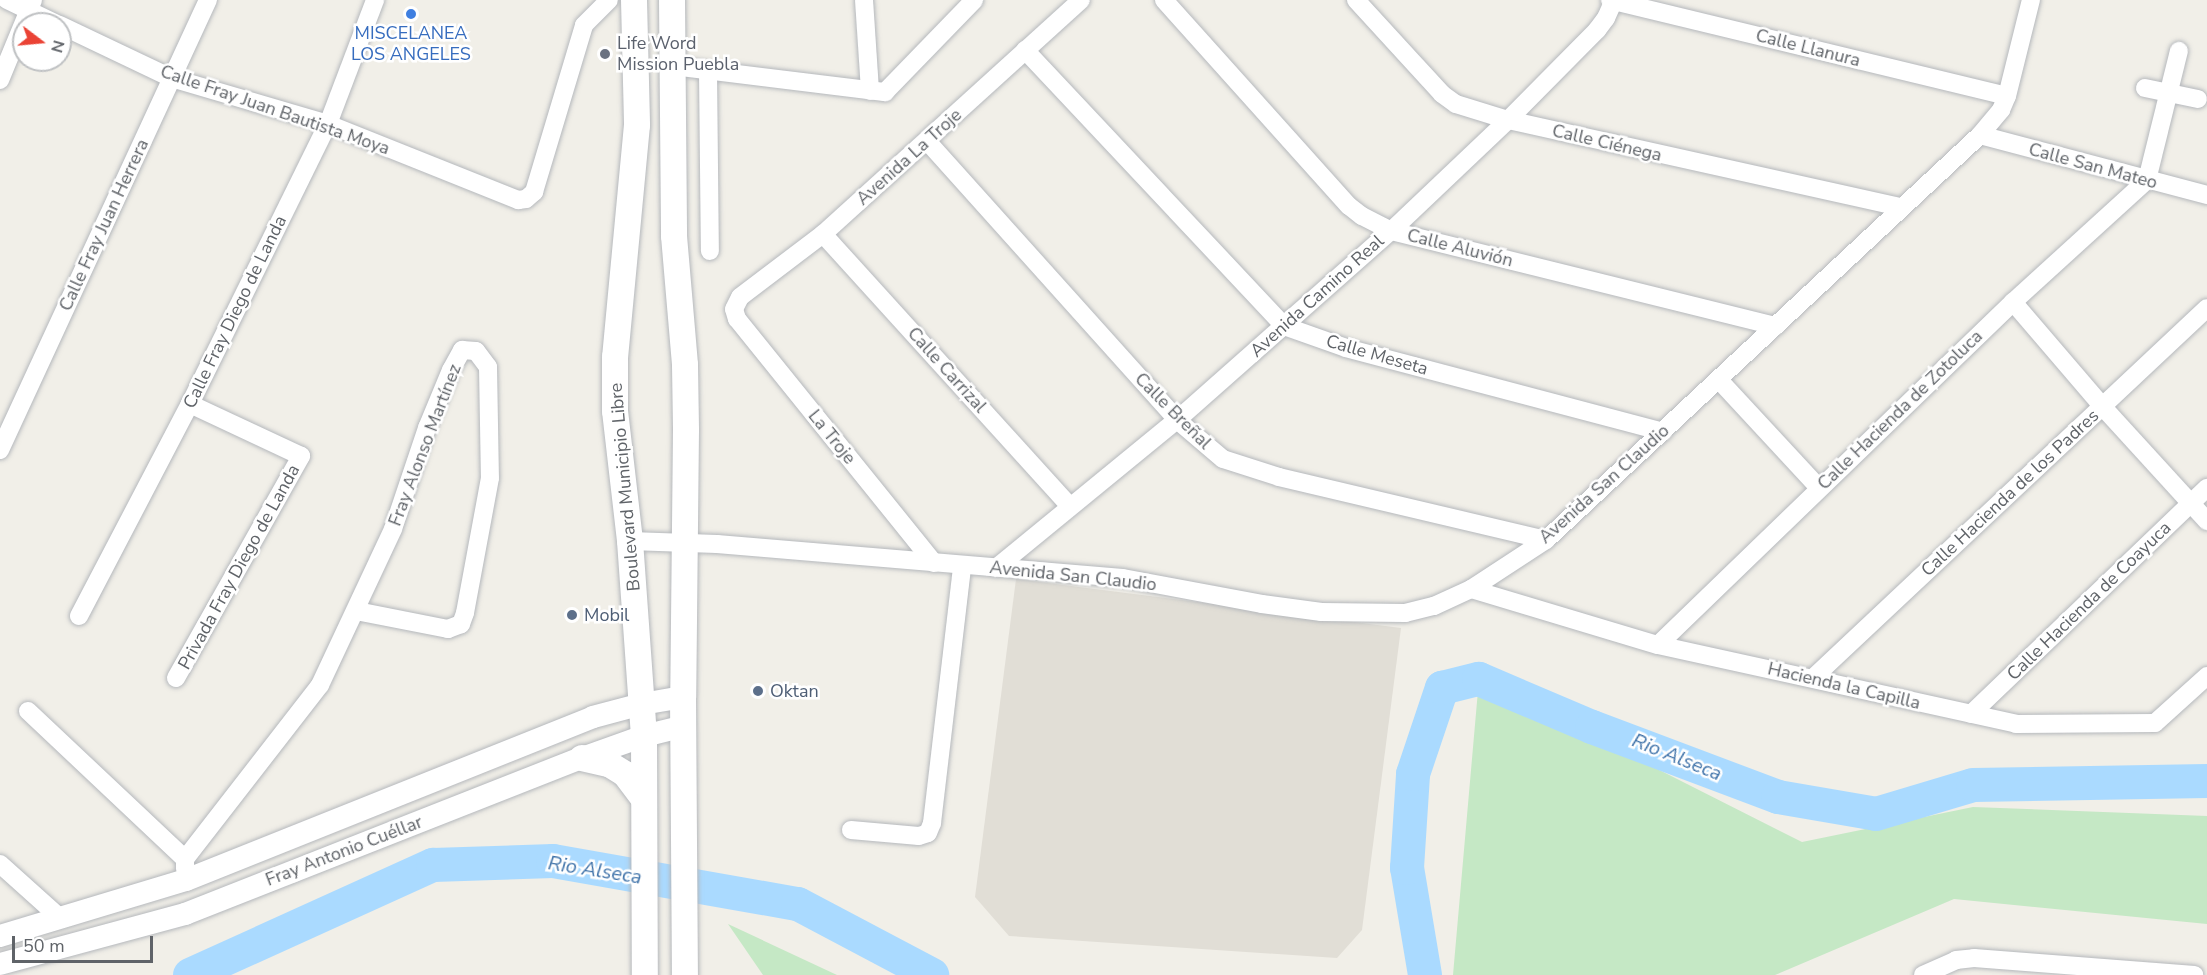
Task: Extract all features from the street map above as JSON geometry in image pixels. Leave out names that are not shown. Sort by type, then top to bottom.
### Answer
[{"type":"main road","name":"Boulevard Municipio Libre","points":[[634,0],[637,125],[615,357],[615,400],[630,541],[644,736],[645,975]]},
{"type":"main road","points":[[672,0],[674,236],[685,365],[683,697],[685,975]]},
{"type":"main road","points":[[582,758],[609,765],[625,774],[644,799]]},
{"type":"street","name":"Calle Fray Juan Bautista Moya","points":[[7,0],[31,5]]},
{"type":"street","name":"Calle Fray Juan Herrera","points":[[0,450],[208,0]]},
{"type":"street","name":"Calle Fray Diego de Landa","points":[[79,616],[190,404],[328,124],[375,0]]},
{"type":"street","name":"Calle Fray Juan Bautista Moya","points":[[72,32],[171,78],[328,124],[518,200],[526,200],[534,192],[584,25],[609,0]]},
{"type":"street","points":[[864,0],[870,90]]},
{"type":"street","points":[[672,66],[885,92],[974,0]]},
{"type":"street","name":"Avenida La Troje","points":[[734,309],[740,297],[824,234],[1081,0]]},
{"type":"street","name":"Calle Aluvión","points":[[1164,0],[1349,206],[1391,231],[1775,326]]},
{"type":"street","name":"Calle Ciénega","points":[[1356,0],[1449,100],[1508,120],[1901,207]]},
{"type":"street","name":"Avenida Camino Real","points":[[996,568],[1177,420],[1391,231],[1508,120],[1597,30],[1606,18],[1612,0]]},
{"type":"street","name":"Calle Llanura","points":[[1612,0],[2007,96]]},
{"type":"street","name":"Avenida San Claudio","points":[[630,541],[684,543],[1123,578],[1262,604],[1321,612],[1374,615],[1405,613],[1434,606],[1471,589],[1546,540],[1980,135],[2001,110],[2007,96],[2031,0]]},
{"type":"street","points":[[0,80],[31,5]]},
{"type":"street","name":"Calle Meseta","points":[[1025,50],[1284,326],[1346,348],[1663,432]]},
{"type":"street","points":[[2147,180],[2179,51]]},
{"type":"street","points":[[708,71],[710,251]]},
{"type":"street","points":[[2145,88],[2198,99]]},
{"type":"street","name":"Calle San Mateo","points":[[1980,135],[2207,195]]},
{"type":"street","name":"Calle Breñal","points":[[927,141],[1177,420],[1211,450],[1235,464],[1279,477],[1546,540]]},
{"type":"street","name":"Calle Hacienda de Zotoluca","points":[[1658,645],[1818,487],[2013,302],[2147,180]]},
{"type":"street","name":"Calle Carrizal","points":[[824,234],[1070,506]]},
{"type":"street","points":[[2013,302],[2102,406],[2207,520]]},
{"type":"street","name":"Calle Hacienda de los Padres","points":[[1813,678],[2207,308]]},
{"type":"street","name":"La Troje","points":[[734,309],[744,328],[934,563]]},
{"type":"street","name":"Fray Alonso Martínez","points":[[462,350],[476,351],[488,367],[490,478],[461,624],[448,629],[356,611],[393,529],[427,428],[451,370],[462,350]]},
{"type":"street","points":[[1719,380],[1818,487]]},
{"type":"street","name":"Privada Fray Diego de Landa","points":[[176,678],[301,456],[190,404]]},
{"type":"street","name":"Calle Hacienda de Coayuca","points":[[1971,714],[2207,488]]},
{"type":"street","points":[[851,830],[919,836],[928,833],[932,824],[962,566]]},
{"type":"street","name":"Hacienda la Capilla","points":[[1471,589],[1658,645],[2016,724],[2155,723],[2207,676]]},
{"type":"street","points":[[28,711],[185,869],[320,685],[356,611]]},
{"type":"street","name":"Fray Antonio Cuéllar","points":[[0,936],[59,917],[593,717],[642,704],[683,697]]},
{"type":"street","name":"Fray Antonio Cuéllar","points":[[0,964],[185,914],[582,758],[644,736],[684,726]]},
{"type":"street","points":[[0,864],[59,917]]},
{"type":"street","points":[[1923,975],[1956,960],[1974,958],[1997,968],[2194,975]]},
{"type":"shaded area","points":[[1016,579],[1401,628],[1362,930],[1337,958],[1009,936],[975,897]]},
{"type":"green space","points":[[1479,679],[1802,842],[1973,807],[2207,816],[2207,924],[1954,899],[1775,975],[1453,975]]},
{"type":"green space","points":[[728,924],[837,975],[763,975]]},
{"type":"waterway","name":"Rio Alseca","points":[[1425,975],[1407,868],[1413,774],[1442,688],[1479,679],[1592,727],[1778,797],[1876,814],[1973,785],[2207,781]]},
{"type":"waterway","name":"Rio Alseca","points":[[190,975],[433,865],[553,861],[798,904],[932,975]]},
{"type":"place","name":"MISCELANEA LOS ANGELES","points":[[411,14]]},
{"type":"place","name":"Life Word Mission Puebla","points":[[605,54]]},
{"type":"place","name":"Mobil","points":[[572,615]]},
{"type":"place","name":"Oktan","points":[[758,691]]}]
